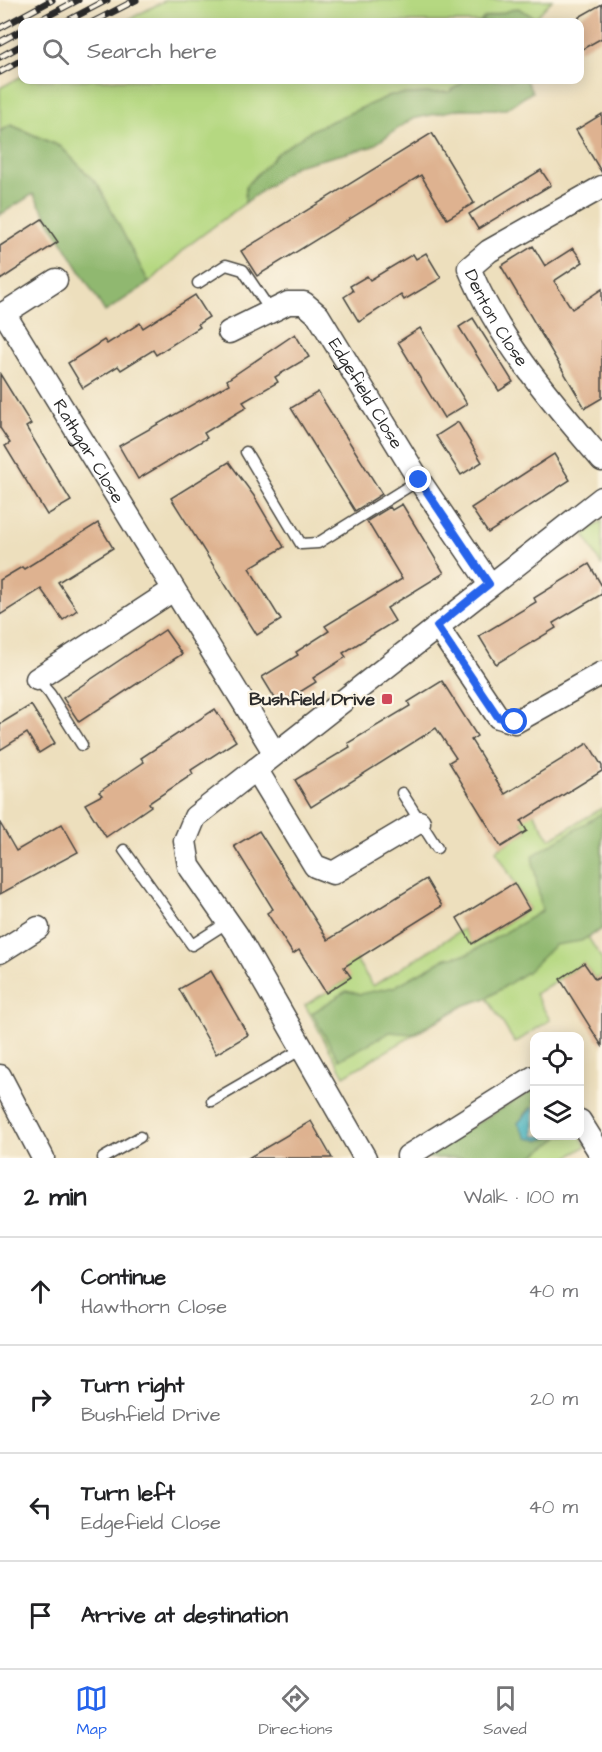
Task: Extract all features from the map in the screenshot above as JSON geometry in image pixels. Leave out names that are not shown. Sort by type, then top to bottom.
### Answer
[{"type":"street","name":"Denton Close","points":[[602,187],[489,251],[469,268],[476,285],[528,373],[602,460]]},
{"type":"street","name":"Rathgar Close","points":[[56,280],[2,315],[114,489],[173,590],[274,752]]},
{"type":"street","name":"Edgefield Close","points":[[229,332],[288,303],[304,303],[318,315],[419,480],[489,584]]},
{"type":"street","points":[[365,1158],[228,922],[189,866],[185,841],[195,817],[274,752],[602,498]]},
{"type":"street","points":[[37,679],[173,590]]},
{"type":"street","points":[[437,626],[498,717],[515,722],[602,673]]},
{"type":"street","points":[[256,769],[315,866],[333,873],[419,822]]},
{"type":"street","points":[[0,952],[38,928]]},
{"type":"street","points":[[0,1076],[41,1157]]},
{"type":"street","points":[[408,1156],[530,1080]]},
{"type":"street","points":[[584,1129],[602,1156]]},
{"type":"lane","points":[[198,283],[226,265],[243,270],[270,310]]},
{"type":"lane","points":[[246,452],[301,544],[318,543],[419,480]]},
{"type":"lane","points":[[37,679],[50,694],[82,745]]},
{"type":"lane","points":[[402,794],[436,848]]},
{"type":"lane","points":[[124,849],[192,945],[228,922]]},
{"type":"lane","points":[[212,1101],[302,1049]]},
{"type":"lane","points":[[104,1158],[140,1137]]},
{"type":"green space","points":[[166,0],[552,0],[535,18],[518,8],[484,18],[132,18]]},
{"type":"green space","points":[[518,8],[535,18],[484,18]]},
{"type":"green space","points":[[18,78],[18,84],[461,84],[450,92],[391,95],[314,129],[278,153],[246,186],[245,203],[189,245],[149,283],[98,185],[61,147],[12,125],[0,131],[0,88]]},
{"type":"green space","points":[[461,84],[528,84],[532,92],[506,109],[460,109],[412,119],[371,147],[295,166],[245,203],[246,186],[278,153],[314,129],[391,95],[449,92]]},
{"type":"green space","points":[[11,125],[61,147],[98,185],[149,283],[105,312],[33,194],[0,215],[0,131]]},
{"type":"green space","points":[[602,521],[602,565],[601,565],[584,534]]},
{"type":"green space","points":[[530,807],[550,839],[602,808],[602,929],[588,937],[602,959],[602,975],[595,979],[584,963],[535,994],[550,1020],[515,1043],[487,998],[465,1005],[344,1076],[305,1005],[350,978],[340,960],[352,953],[373,986],[463,929],[473,944],[529,909],[496,850],[527,831],[518,815]]},
{"type":"green space","points":[[602,813],[602,929],[581,941],[555,945],[527,972],[487,998],[465,1005],[412,1034],[390,1032],[339,1060],[312,1013],[346,991],[360,994],[394,987],[446,958],[468,954],[542,911],[532,856]]},
{"type":"green space","points":[[530,1091],[530,1108],[518,1123],[530,1140],[555,1140],[530,1158],[429,1158],[427,1153]]},
{"type":"green space","points":[[555,1140],[582,1140],[586,1146],[567,1158],[530,1158]]},
{"type":"water","points":[[530,1110],[530,1138],[527,1138],[518,1123]]},
{"type":"building","points":[[602,4],[602,38],[584,48],[584,18],[579,17]]},
{"type":"building","points":[[602,114],[602,173],[576,130]]},
{"type":"building","points":[[432,133],[474,203],[447,219],[421,175],[257,276],[241,251]]},
{"type":"building","points":[[541,170],[551,185],[478,229],[469,214]]},
{"type":"building","points":[[42,219],[58,242],[0,280],[0,246]]},
{"type":"building","points":[[533,246],[545,266],[573,248],[583,262],[554,281],[572,309],[602,289],[602,398],[585,408],[501,266]]},
{"type":"building","points":[[426,253],[441,278],[404,300],[401,295],[359,322],[344,297],[353,291],[350,286],[367,276],[370,280],[413,254],[416,259]]},
{"type":"building","points":[[195,295],[209,317],[198,324],[200,327],[156,355],[153,350],[121,370],[118,366],[83,388],[68,363],[104,340],[107,344],[140,323],[143,328]]},
{"type":"building","points":[[473,318],[513,382],[499,391],[459,327]]},
{"type":"building","points":[[420,328],[467,404],[444,418],[398,342]]},
{"type":"building","points":[[295,334],[309,357],[275,377],[278,382],[243,402],[247,407],[204,433],[207,438],[138,479],[119,446],[229,384],[227,380]]},
{"type":"building","points":[[0,374],[31,424],[26,427],[71,501],[47,515],[5,446],[10,443],[0,428]]},
{"type":"building","points":[[318,392],[382,494],[355,511],[291,408]]},
{"type":"building","points":[[458,422],[482,462],[461,475],[436,436]]},
{"type":"building","points":[[554,454],[570,480],[488,533],[471,508]]},
{"type":"building","points":[[229,462],[254,496],[284,547],[249,568],[281,620],[257,635],[171,498]]},
{"type":"building","points":[[402,504],[444,573],[387,608],[395,621],[343,653],[346,657],[313,678],[316,682],[279,705],[262,677],[298,655],[296,652],[329,631],[325,626],[402,579],[367,521],[390,507],[392,510]]},
{"type":"building","points":[[98,523],[113,548],[58,582],[77,610],[63,620],[41,589],[0,615],[0,580],[22,567],[24,569]]},
{"type":"building","points":[[589,564],[602,586],[602,594],[553,623],[556,628],[496,664],[479,636],[536,602],[534,598]]},
{"type":"building","points":[[165,630],[182,654],[79,722],[63,698]]},
{"type":"building","points":[[442,681],[477,736],[471,740],[505,794],[588,743],[602,766],[602,771],[521,821],[527,831],[501,847],[449,762],[456,758],[436,728],[311,807],[295,780],[350,747],[348,743],[410,706],[408,702]]},
{"type":"building","points":[[31,705],[55,743],[39,753],[27,733],[0,750],[0,724]]},
{"type":"building","points":[[215,709],[236,741],[191,770],[193,774],[149,803],[151,806],[106,837],[85,804],[102,795],[99,792],[144,762],[141,758]]},
{"type":"building","points":[[0,823],[16,851],[62,824],[78,852],[0,894]]},
{"type":"building","points":[[259,831],[328,940],[426,879],[442,906],[344,967],[351,977],[326,993],[299,950],[293,954],[267,913],[273,909],[234,846]]},
{"type":"building","points":[[514,883],[529,909],[472,944],[457,918]]},
{"type":"building","points":[[584,963],[595,979],[602,975],[602,1046],[560,979]]},
{"type":"building","points":[[211,971],[248,1035],[216,1054],[179,989]]},
{"type":"building","points":[[311,1121],[332,1158],[248,1158]]},
{"type":"railway","points":[[19,18],[52,0]]},
{"type":"railway","points":[[44,18],[78,0]]},
{"type":"railway","points":[[73,18],[107,0]]},
{"type":"railway","points":[[101,18],[136,0]]},
{"type":"railway","points":[[0,28],[18,18]]},
{"type":"railway","points":[[0,42],[18,32]]},
{"type":"railway","points":[[0,57],[18,47]]},
{"type":"railway","points":[[0,72],[18,62]]},
{"type":"place","name":"Bushfield Drive","points":[[387,699]]},
{"type":"route","points":[[419,480],[489,584],[437,626],[498,717],[515,722]]}]
